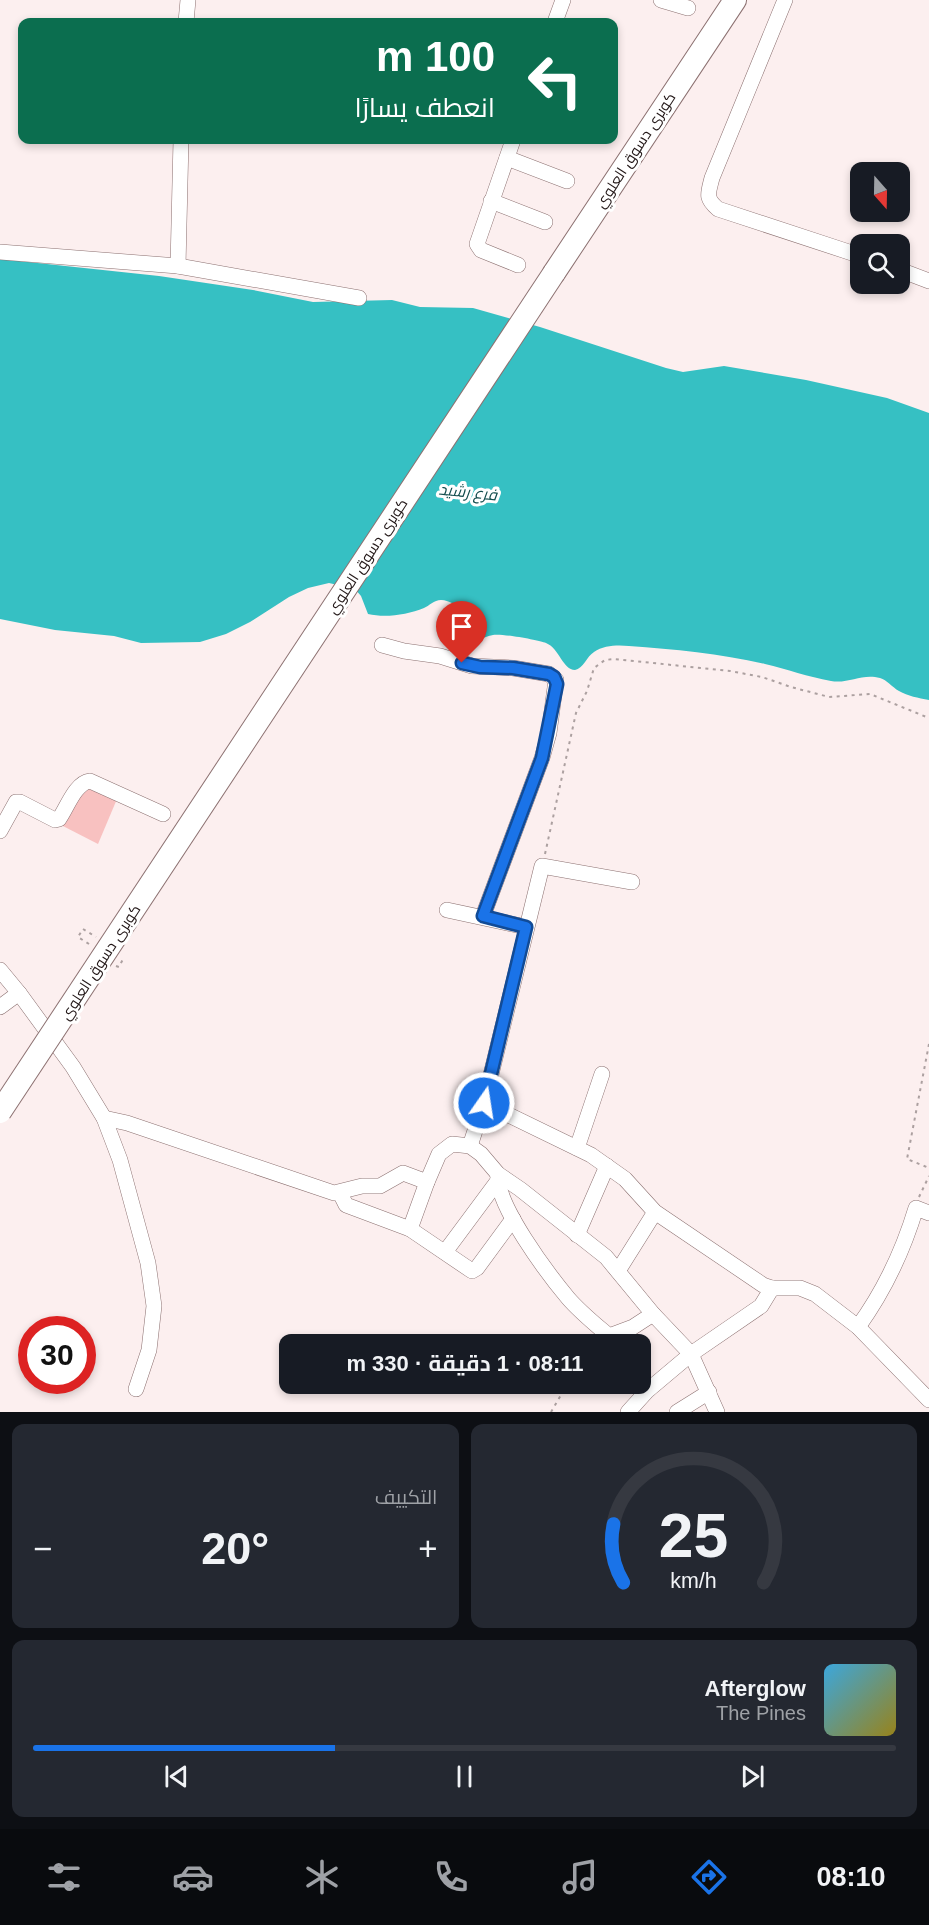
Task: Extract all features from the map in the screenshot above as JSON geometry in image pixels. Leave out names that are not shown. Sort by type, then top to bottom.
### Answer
[{"type":"highway","name":"كوبرى دسوق العلوي","points":[[0,1112],[548,270],[720,0]]},
{"type":"highway","name":"كوبرى دسوق العلوي","points":[[0,1086],[87,935],[735,0]]},
{"type":"street","points":[[186,18],[188,0]]},
{"type":"street","points":[[556,18],[563,0]]},
{"type":"street","points":[[661,0],[688,8]]},
{"type":"street","points":[[785,0],[712,178],[708,195],[710,202],[718,209],[850,252]]},
{"type":"street","points":[[178,266],[181,144]]},
{"type":"street","points":[[512,144],[477,244],[481,250],[518,265]]},
{"type":"street","points":[[507,158],[567,181]]},
{"type":"street","points":[[491,201],[545,222]]},
{"type":"street","points":[[0,252],[178,266],[359,298]]},
{"type":"street","points":[[910,274],[929,281]]},
{"type":"street","points":[[382,645],[440,656],[472,666],[513,668],[549,674],[556,680],[549,733],[542,758],[483,916]]},
{"type":"street","points":[[0,831],[16,802],[55,820],[59,819],[80,785],[86,781],[163,814]]},
{"type":"street","points":[[470,1146],[484,1103],[542,866],[633,882]]},
{"type":"street","points":[[447,910],[526,927]]},
{"type":"street","points":[[0,970],[20,993],[73,1067],[104,1118],[127,1182],[148,1263],[152,1292],[153,1325],[149,1350],[136,1389]]},
{"type":"street","points":[[0,1007],[20,993]]},
{"type":"street","points":[[577,1148],[602,1074]]},
{"type":"street","points":[[484,1103],[591,1155],[625,1179],[655,1212],[763,1285],[772,1288],[807,1289],[858,1327],[929,1400]]},
{"type":"street","points":[[104,1118],[127,1123],[334,1193],[362,1186],[380,1186],[404,1173],[427,1182]]},
{"type":"street","points":[[410,1229],[439,1154],[452,1144],[470,1146],[481,1154],[498,1178],[513,1219],[567,1297],[609,1336],[633,1327],[653,1314]]},
{"type":"street","points":[[577,1235],[607,1166]]},
{"type":"street","points":[[498,1178],[520,1189],[606,1257],[653,1314],[691,1354],[717,1412]]},
{"type":"street","points":[[445,1252],[498,1178]]},
{"type":"street","points":[[340,1193],[346,1205],[410,1229],[470,1271],[473,1271],[513,1219]]},
{"type":"street","points":[[858,1327],[871,1308],[922,1210]]},
{"type":"street","points":[[618,1271],[655,1212]]},
{"type":"street","points":[[628,1412],[647,1390],[691,1354],[761,1306],[772,1288]]},
{"type":"street","points":[[677,1412],[708,1392]]},
{"type":"path","points":[[542,866],[576,713],[587,692],[594,668],[604,660],[614,659],[730,671],[762,677],[829,697],[870,694],[929,718]]},
{"type":"path","points":[[929,1044],[907,1159],[929,1168]]},
{"type":"path","points":[[922,1210],[929,1176]]},
{"type":"path","points":[[551,1412],[562,1394]]},
{"type":"shaded area","points":[[81,785],[117,799],[98,844],[59,824]]},
{"type":"water","name":"فرع رشيد","points":[[0,259],[159,276],[253,290],[313,302],[392,300],[420,307],[473,308],[683,372],[724,366],[806,380],[887,398],[929,413],[929,700],[902,693],[880,678],[867,677],[838,682],[748,660],[663,649],[607,647],[594,652],[575,670],[567,666],[554,649],[536,640],[497,635],[464,645],[454,645],[451,636],[455,609],[454,604],[448,601],[438,600],[424,608],[403,614],[389,616],[368,614],[361,596],[355,589],[329,583],[308,588],[226,634],[200,642],[141,643],[114,636],[55,630],[0,619]]},
{"type":"route","points":[[462,663],[549,674],[554,677],[557,684],[549,733],[542,758],[483,916],[526,927],[484,1103]]}]
